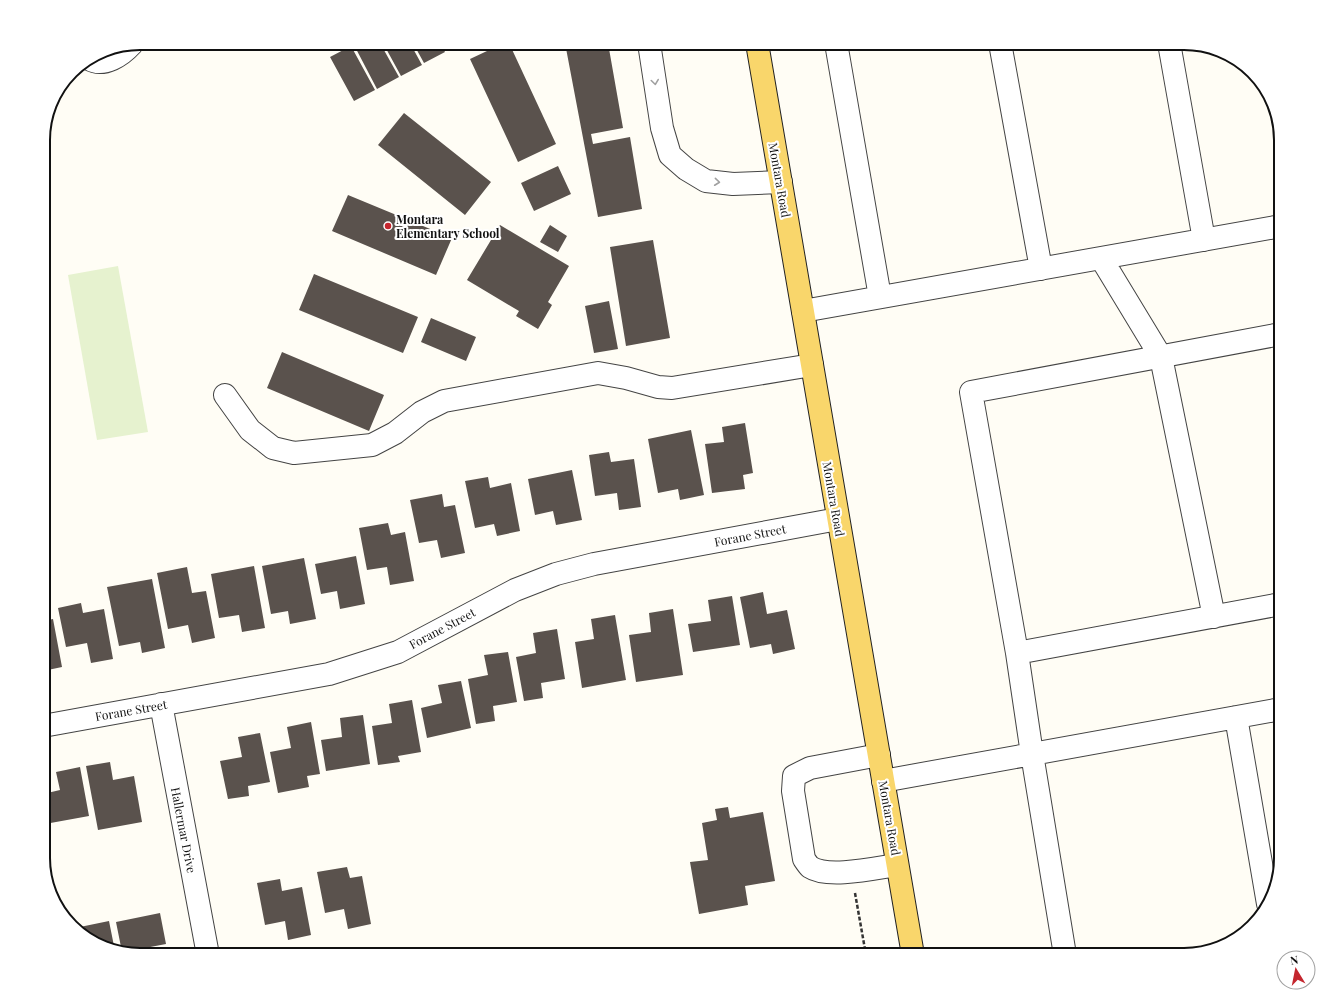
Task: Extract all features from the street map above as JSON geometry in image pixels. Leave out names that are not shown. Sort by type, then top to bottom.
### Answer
[{"type":"main road","name":"Montara Road","points":[[758,50],[912,948]]},
{"type":"street","points":[[650,50],[662,128],[670,154],[686,169],[706,181],[733,184],[781,182]]},
{"type":"street","points":[[837,50],[880,297]]},
{"type":"street","points":[[1001,50],[1041,269]]},
{"type":"street","points":[[1169,50],[1204,240]]},
{"type":"street","points":[[98,61],[110,60],[125,52]]},
{"type":"street","points":[[803,311],[1274,227]]},
{"type":"street","points":[[1101,258],[1161,357],[1214,617]]},
{"type":"street","points":[[1064,948],[1032,754],[1018,653],[971,392],[1274,335]]},
{"type":"street","points":[[225,395],[250,430],[273,448],[294,454],[372,445],[395,433],[422,412],[444,401],[598,373],[626,378],[658,387],[672,388],[812,365]]},
{"type":"street","name":"Forane Street","points":[[50,725],[329,674],[398,652],[515,590],[556,574],[594,564],[838,519]]},
{"type":"street","points":[[1018,653],[1274,605]]},
{"type":"street","name":"Hallermar Drive","points":[[161,704],[207,948]]},
{"type":"street","points":[[883,781],[1274,710]]},
{"type":"street","points":[[1236,717],[1266,894]]},
{"type":"street","points":[[879,755],[810,768],[794,776],[793,791],[804,859],[809,866],[820,871],[850,871],[897,865]]},
{"type":"path","points":[[850,871],[865,948]]},
{"type":"green space","points":[[118,266],[148,432],[97,440],[68,275]]},
{"type":"building","points":[[343,50],[353,50],[375,90],[354,101],[330,57]]},
{"type":"building","points":[[357,50],[384,50],[399,77],[377,89]]},
{"type":"building","points":[[387,50],[414,50],[422,65],[401,76]]},
{"type":"building","points":[[417,50],[444,50],[445,52],[424,63]]},
{"type":"building","points":[[489,50],[512,50],[556,144],[518,162],[470,59]]},
{"type":"building","points":[[566,50],[609,50],[623,128],[591,134],[593,144],[630,137],[642,209],[598,217]]},
{"type":"building","points":[[404,113],[491,182],[465,215],[378,145]]},
{"type":"building","points":[[558,166],[571,194],[534,211],[521,183]]},
{"type":"building","points":[[348,195],[452,238],[436,275],[332,231]]},
{"type":"building","points":[[500,225],[569,266],[548,302],[552,305],[538,329],[516,316],[519,311],[467,280]]},
{"type":"building","points":[[550,225],[567,236],[558,252],[540,242]]},
{"type":"building","points":[[653,240],[670,338],[626,346],[610,247]]},
{"type":"building","points":[[314,274],[418,317],[403,353],[299,310]]},
{"type":"building","points":[[609,301],[618,349],[594,353],[585,306]]},
{"type":"building","points":[[431,318],[476,337],[466,361],[421,342]]},
{"type":"building","points":[[282,352],[384,395],[369,431],[267,388]]},
{"type":"building","points":[[745,423],[753,473],[743,475],[745,489],[712,493],[705,444],[724,442],[722,427]]},
{"type":"building","points":[[691,430],[704,495],[680,500],[678,489],[658,493],[648,439]]},
{"type":"building","points":[[609,452],[611,462],[634,459],[641,507],[619,510],[617,493],[595,496],[589,455]]},
{"type":"building","points":[[572,470],[582,520],[556,525],[553,511],[535,515],[528,479]]},
{"type":"building","points":[[488,477],[490,488],[511,483],[520,531],[497,536],[494,524],[475,528],[465,481]]},
{"type":"building","points":[[442,494],[444,507],[455,505],[465,553],[441,558],[437,540],[419,543],[410,500]]},
{"type":"building","points":[[388,523],[391,535],[405,532],[414,581],[390,585],[387,567],[367,570],[359,528]]},
{"type":"building","points":[[356,556],[365,604],[340,609],[337,591],[321,594],[315,564]]},
{"type":"building","points":[[304,558],[316,619],[290,624],[288,611],[271,614],[262,566]]},
{"type":"building","points":[[254,566],[265,628],[242,632],[239,615],[219,618],[211,574]]},
{"type":"building","points":[[187,567],[192,593],[206,591],[215,638],[192,643],[188,625],[168,629],[157,573]]},
{"type":"building","points":[[152,579],[165,648],[142,653],[140,642],[119,646],[107,587]]},
{"type":"building","points":[[763,592],[767,614],[787,610],[795,649],[773,654],[771,644],[750,648],[740,597]]},
{"type":"building","points":[[732,596],[740,645],[693,652],[688,624],[711,621],[708,600]]},
{"type":"building","points":[[81,603],[83,613],[104,609],[113,659],[91,663],[87,643],[66,647],[58,608]]},
{"type":"building","points":[[673,609],[683,675],[636,682],[629,635],[651,632],[649,613]]},
{"type":"building","points":[[615,615],[626,680],[582,688],[575,642],[594,639],[591,619]]},
{"type":"building","points":[[53,619],[62,667],[50,670],[50,620]]},
{"type":"building","points":[[557,629],[565,679],[541,683],[543,698],[524,701],[516,657],[536,653],[533,633]]},
{"type":"building","points":[[508,652],[517,702],[493,706],[495,721],[476,724],[468,679],[488,675],[484,655]]},
{"type":"building","points":[[461,681],[471,728],[427,738],[421,708],[442,703],[438,685]]},
{"type":"building","points":[[412,700],[421,752],[398,756],[400,762],[378,765],[372,726],[392,723],[389,704]]},
{"type":"building","points":[[363,715],[370,764],[326,771],[321,740],[342,737],[340,718]]},
{"type":"building","points":[[311,722],[320,774],[307,776],[309,787],[278,793],[270,752],[291,748],[287,727]]},
{"type":"building","points":[[260,733],[270,782],[248,786],[249,796],[228,799],[220,761],[242,757],[238,737]]},
{"type":"building","points":[[110,762],[113,780],[134,776],[142,822],[98,830],[86,766]]},
{"type":"building","points":[[80,767],[89,816],[50,823],[50,792],[60,790],[56,772]]},
{"type":"building","points":[[728,807],[730,818],[763,812],[775,881],[745,886],[748,905],[699,914],[690,862],[708,860],[702,823],[717,820],[715,809]]},
{"type":"building","points":[[347,867],[350,878],[362,876],[371,924],[348,929],[344,909],[325,913],[317,872]]},
{"type":"building","points":[[280,879],[282,891],[302,887],[311,935],[288,940],[285,921],[265,925],[257,883]]},
{"type":"building","points":[[160,913],[166,944],[145,948],[121,946],[116,922]]},
{"type":"building","points":[[109,921],[114,944],[100,939],[82,927]]},
{"type":"place","name":"Montara Elementary School","points":[[388,226]]}]
